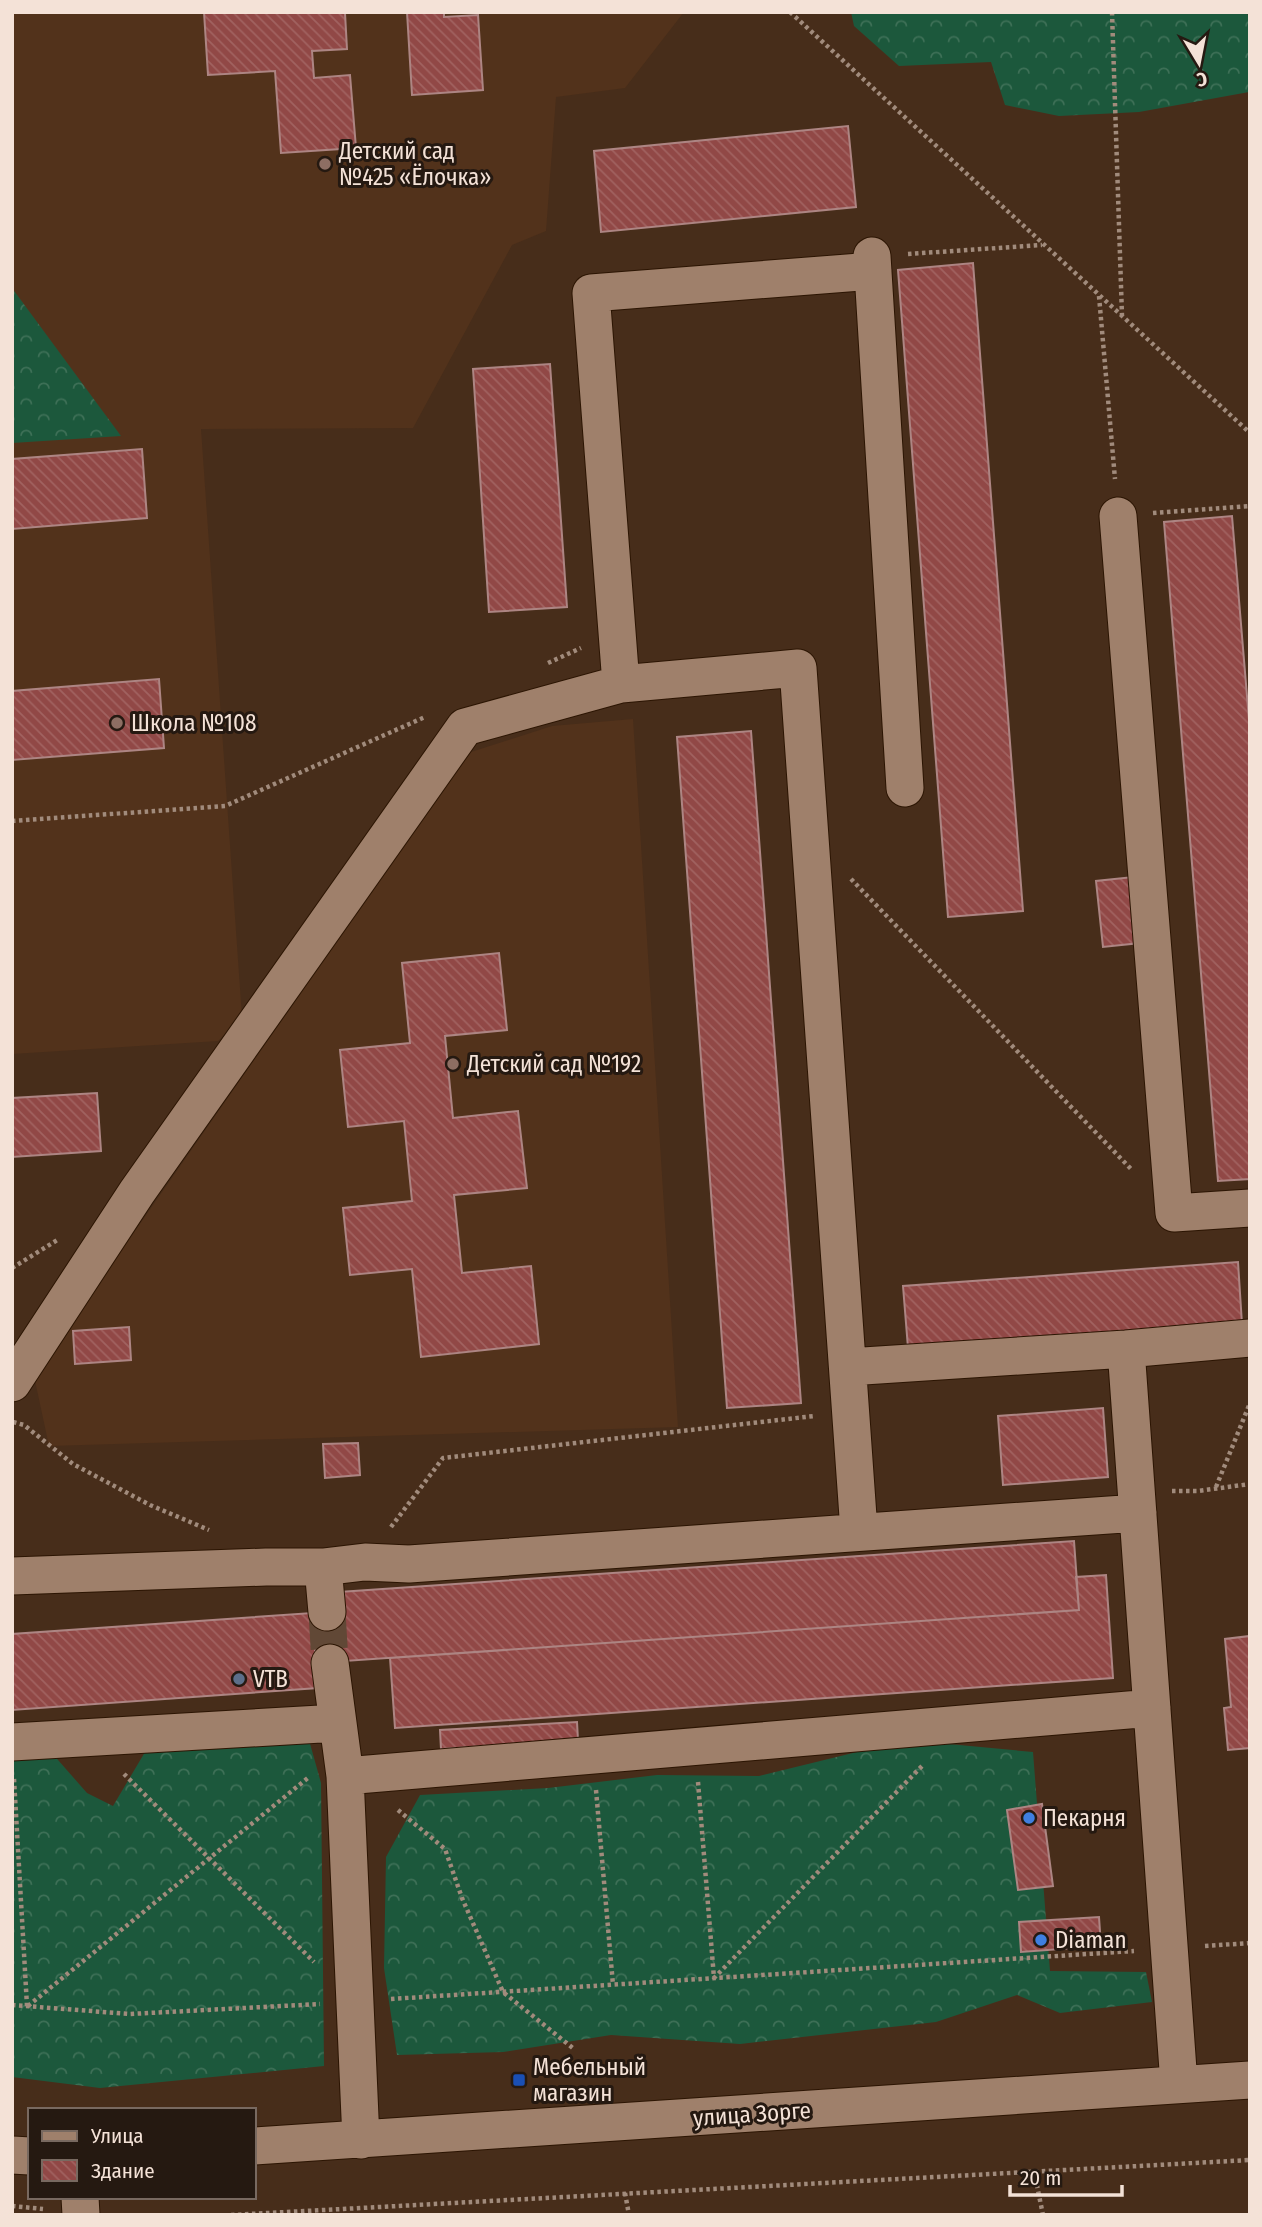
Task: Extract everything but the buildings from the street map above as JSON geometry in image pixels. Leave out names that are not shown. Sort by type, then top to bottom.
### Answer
[{"type":"street","points":[[621,684],[591,293],[873,264],[905,788]]},
{"type":"street","points":[[1118,516],[1174,1213],[1250,1208]]},
{"type":"street","points":[[12,1383],[137,1192],[465,727],[621,684],[798,668],[859,1531]]},
{"type":"street","points":[[848,1367],[1250,1338]]},
{"type":"street","points":[[1126,1349],[1179,2084]]},
{"type":"street","points":[[12,1576],[323,1567],[365,1562],[409,1564],[859,1531],[1137,1502]]},
{"type":"street","points":[[323,1567],[327,1612]]},
{"type":"street","points":[[330,1662],[342,1750],[361,2140]]},
{"type":"street","points":[[12,1742],[87,1738],[342,1750],[593,1755],[1152,1708]]},
{"type":"street","name":"улица Зорге","points":[[256,2146],[1250,2080]]},
{"type":"path","points":[[790,12],[1250,433]]},
{"type":"path","points":[[1112,12],[1122,316]]},
{"type":"path","points":[[873,264],[1044,244]]},
{"type":"path","points":[[1099,295],[1118,516],[1250,506]]},
{"type":"path","points":[[541,666],[617,632]]},
{"type":"path","points":[[12,821],[225,806],[427,716]]},
{"type":"path","points":[[810,836],[1174,1213]]},
{"type":"path","points":[[1216,1487],[1250,1402]]},
{"type":"path","points":[[365,1562],[443,1458],[850,1412]]},
{"type":"path","points":[[12,1421],[24,1425],[73,1464],[150,1505],[198,1524],[219,1536]]},
{"type":"path","points":[[1137,1502],[1216,1487],[1250,1484]]},
{"type":"path","points":[[714,1978],[964,1724]]},
{"type":"path","points":[[87,1738],[355,2002]]},
{"type":"path","points":[[695,1746],[714,1978]]},
{"type":"path","points":[[27,2006],[342,1750],[445,1849],[462,1898],[503,1992],[574,2049]]},
{"type":"path","points":[[593,1755],[613,1985]]},
{"type":"path","points":[[13,1771],[27,2006]]},
{"type":"path","points":[[12,2005],[130,2014],[355,2002],[1250,1943]]},
{"type":"path","points":[[230,2215],[1250,2160]]},
{"type":"path","points":[[1034,2171],[1043,2215]]},
{"type":"path","points":[[625,2193],[629,2215]]},
{"type":"shaded area","points":[[12,12],[684,12],[625,88],[556,97],[546,231],[512,245],[413,428],[201,429],[242,1017],[218,1041],[12,1054]]},
{"type":"shaded area","name":"Детский сад №192","points":[[633,719],[678,1427],[49,1446],[34,1376],[468,753],[552,726]]},
{"type":"green space","points":[[851,12],[1246,12],[1250,18],[1250,88],[1249,92],[1139,112],[1059,116],[1005,105],[991,62],[899,66],[854,26]]},
{"type":"green space","points":[[12,288],[121,436],[12,443]]},
{"type":"green space","points":[[309,1740],[321,1783],[324,2066],[100,2088],[12,2077],[12,1753],[51,1752],[87,1793],[113,1806],[148,1747]]},
{"type":"green space","points":[[906,1740],[1033,1752],[1050,1971],[1146,1972],[1152,2002],[1060,2013],[1017,1995],[936,2022],[740,2044],[611,2035],[503,2052],[397,2055],[384,1968],[386,1857],[420,1795],[548,1788],[657,1775],[759,1776]]},
{"type":"tunnel","points":[[327,1612],[330,1663]]},
{"type":"place","name":"Детский сад №425 «Ёлочка»","points":[[325,164]]},
{"type":"place","name":"Школа №108","points":[[117,723]]},
{"type":"place","name":"Детский сад №192","points":[[453,1064]]},
{"type":"place","name":"VTB","points":[[239,1679]]},
{"type":"place","name":"Пекарня","points":[[1029,1818]]},
{"type":"place","name":"Diaman","points":[[1041,1940]]},
{"type":"place","name":"Мебельный магазин","points":[[519,2080]]}]
